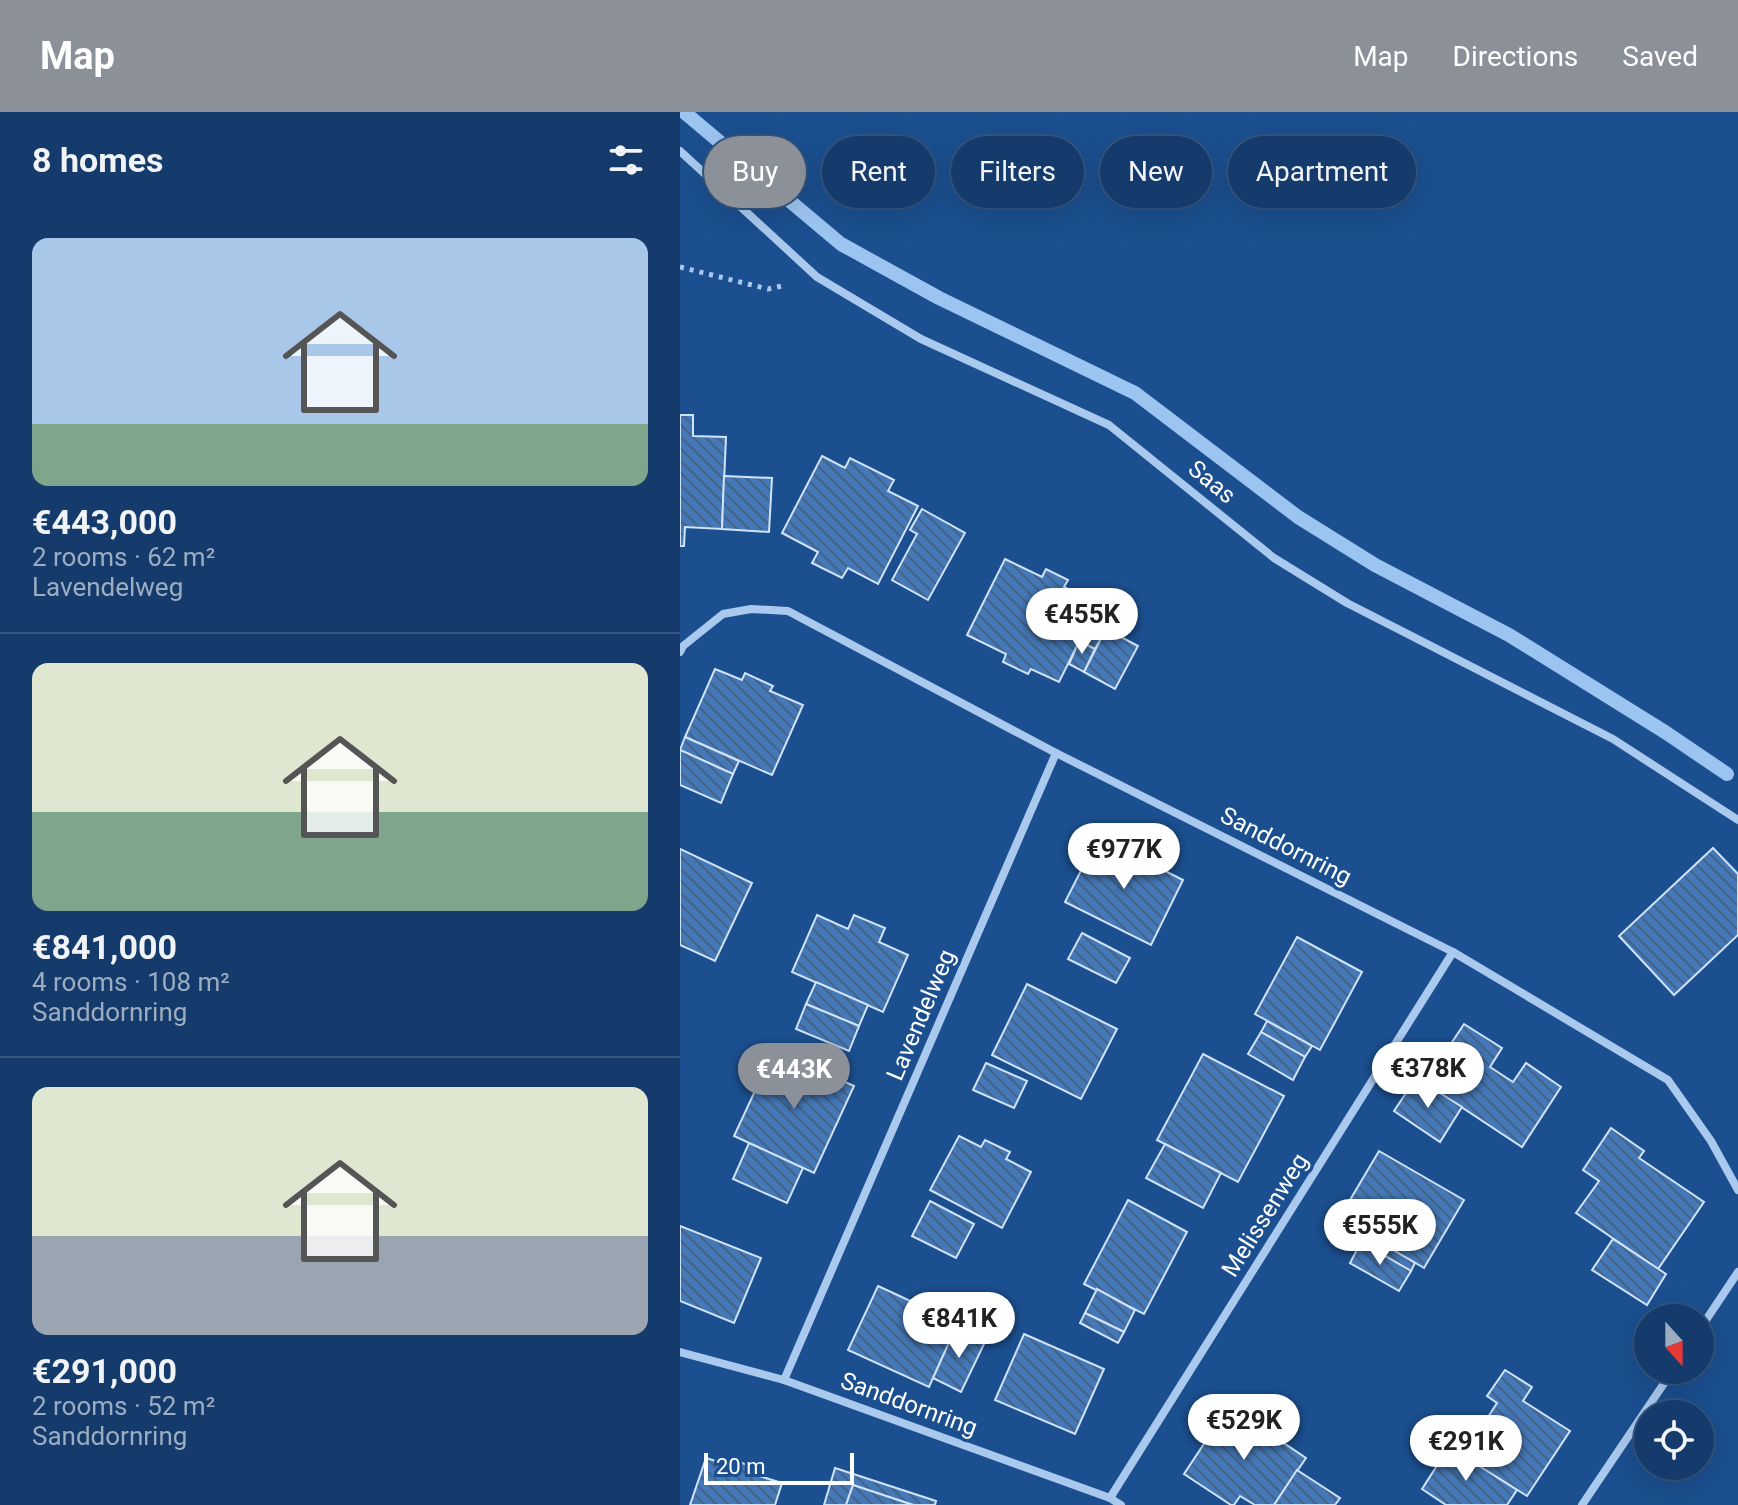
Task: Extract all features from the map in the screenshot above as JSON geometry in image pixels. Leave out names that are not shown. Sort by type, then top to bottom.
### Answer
[{"type":"street","name":"Saas","points":[[680,151],[817,277],[921,339],[1109,425],[1274,558],[1347,603],[1613,739],[1738,820]]},
{"type":"street","name":"Sanddornring","points":[[680,652],[683,646],[723,614],[751,609],[788,611],[1056,753],[1453,952],[1668,1080],[1711,1141],[1738,1190]]},
{"type":"street","name":"Lavendelweg","points":[[784,1380],[1056,753]]},
{"type":"street","name":"Melissenweg","points":[[1110,1498],[1453,952]]},
{"type":"street","points":[[1714,1308],[1738,1272]]},
{"type":"street","name":"Sanddornring","points":[[680,1352],[784,1380],[1110,1498],[1121,1505]]},
{"type":"street","points":[[1582,1505],[1664,1384]]},
{"type":"path","points":[[680,267],[768,289],[817,277]]},
{"type":"building","points":[[680,415],[693,415],[693,436],[726,437],[722,529],[685,527],[684,546],[680,546]]},
{"type":"building","points":[[822,456],[845,468],[850,458],[894,480],[888,491],[918,506],[878,584],[848,568],[842,578],[812,563],[818,552],[782,533]]},
{"type":"building","points":[[724,476],[772,478],[769,532],[722,529]]},
{"type":"building","points":[[922,509],[965,533],[928,600],[892,580],[917,534],[910,530]]},
{"type":"building","points":[[1005,559],[1042,577],[1046,569],[1068,580],[1064,587],[1098,604],[1059,682],[1031,669],[1028,674],[1003,662],[1006,654],[967,635]]},
{"type":"building","points":[[1090,620],[1106,629],[1095,649],[1079,641]]},
{"type":"building","points":[[1106,629],[1138,646],[1115,689],[1084,672]]},
{"type":"building","points":[[1079,641],[1095,649],[1084,672],[1069,664]]},
{"type":"building","points":[[715,669],[742,680],[745,673],[773,686],[770,691],[803,705],[772,775],[685,737]]},
{"type":"building","points":[[685,737],[739,761],[733,774],[680,750]]},
{"type":"building","points":[[680,750],[733,774],[721,803],[680,785]]},
{"type":"building","points":[[1098,837],[1183,880],[1151,945],[1065,902]]},
{"type":"building","points":[[1713,848],[1738,874],[1738,935],[1674,995],[1619,936]]},
{"type":"building","points":[[680,849],[752,883],[715,961],[680,945]]},
{"type":"building","points":[[817,915],[848,929],[854,915],[885,928],[879,942],[908,955],[883,1012],[792,972]]},
{"type":"building","points":[[1082,933],[1130,958],[1116,983],[1068,959]]},
{"type":"building","points":[[1297,937],[1362,972],[1320,1050],[1255,1014]]},
{"type":"building","points":[[816,982],[868,1005],[859,1026],[806,1004]]},
{"type":"building","points":[[1027,984],[1117,1029],[1081,1099],[992,1055]]},
{"type":"building","points":[[806,1004],[859,1026],[849,1051],[796,1029]]},
{"type":"building","points":[[1267,1021],[1312,1046],[1305,1057],[1261,1032]]},
{"type":"building","points":[[1464,1024],[1502,1048],[1490,1067],[1513,1082],[1526,1063],[1561,1087],[1522,1147],[1425,1083]]},
{"type":"building","points":[[1261,1032],[1305,1057],[1293,1080],[1248,1054]]},
{"type":"building","points":[[774,1050],[854,1086],[814,1173],[734,1136]]},
{"type":"building","points":[[1203,1054],[1284,1096],[1238,1182],[1157,1140]]},
{"type":"building","points":[[986,1063],[1027,1081],[1014,1108],[973,1090]]},
{"type":"building","points":[[1416,1078],[1462,1107],[1440,1142],[1394,1111]]},
{"type":"building","points":[[1611,1128],[1644,1151],[1639,1158],[1704,1202],[1658,1269],[1576,1213],[1599,1181],[1583,1170]]},
{"type":"building","points":[[959,1136],[981,1147],[985,1140],[1010,1152],[1006,1159],[1031,1172],[1002,1228],[930,1190]]},
{"type":"building","points":[[749,1143],[803,1168],[787,1203],[733,1179]]},
{"type":"building","points":[[1165,1144],[1221,1173],[1203,1208],[1146,1178]]},
{"type":"building","points":[[1379,1151],[1464,1200],[1424,1268],[1366,1234],[1374,1222],[1347,1205]]},
{"type":"building","points":[[1128,1200],[1187,1232],[1144,1314],[1084,1284]]},
{"type":"building","points":[[930,1201],[974,1224],[956,1258],[912,1236]]},
{"type":"building","points":[[680,1226],[761,1258],[734,1323],[680,1301]]},
{"type":"building","points":[[1366,1234],[1415,1263],[1411,1271],[1361,1242]]},
{"type":"building","points":[[1613,1239],[1666,1274],[1645,1304],[1592,1270]]},
{"type":"building","points":[[1361,1242],[1411,1271],[1399,1291],[1350,1263]]},
{"type":"building","points":[[878,1286],[958,1323],[929,1387],[848,1350]]},
{"type":"building","points":[[1097,1289],[1135,1310],[1124,1332],[1085,1313]]},
{"type":"building","points":[[1085,1313],[1124,1332],[1118,1343],[1080,1323]]},
{"type":"building","points":[[956,1327],[985,1342],[961,1392],[933,1378]]},
{"type":"building","points":[[1024,1334],[1104,1369],[1075,1434],[995,1400]]},
{"type":"building","points":[[1505,1370],[1532,1387],[1523,1401],[1570,1431],[1527,1496],[1463,1456],[1497,1403],[1487,1396]]},
{"type":"building","points":[[1229,1406],[1306,1458],[1274,1505],[1255,1505],[1240,1496],[1231,1505],[1184,1474]]},
{"type":"building","points":[[1449,1447],[1517,1490],[1507,1505],[1446,1505],[1422,1489]]},
{"type":"building","points":[[706,1458],[735,1467],[737,1461],[758,1469],[756,1475],[782,1483],[775,1505],[690,1505]]},
{"type":"building","points":[[835,1468],[936,1501],[935,1505],[913,1505],[853,1485],[846,1505],[824,1505]]},
{"type":"building","points":[[1297,1470],[1340,1498],[1335,1505],[1274,1505]]},
{"type":"building","points":[[853,1485],[913,1505],[846,1505]]},
{"type":"waterway","points":[[684,112],[841,244],[939,298],[1135,393],[1298,517],[1375,565],[1509,635],[1727,774]]}]
